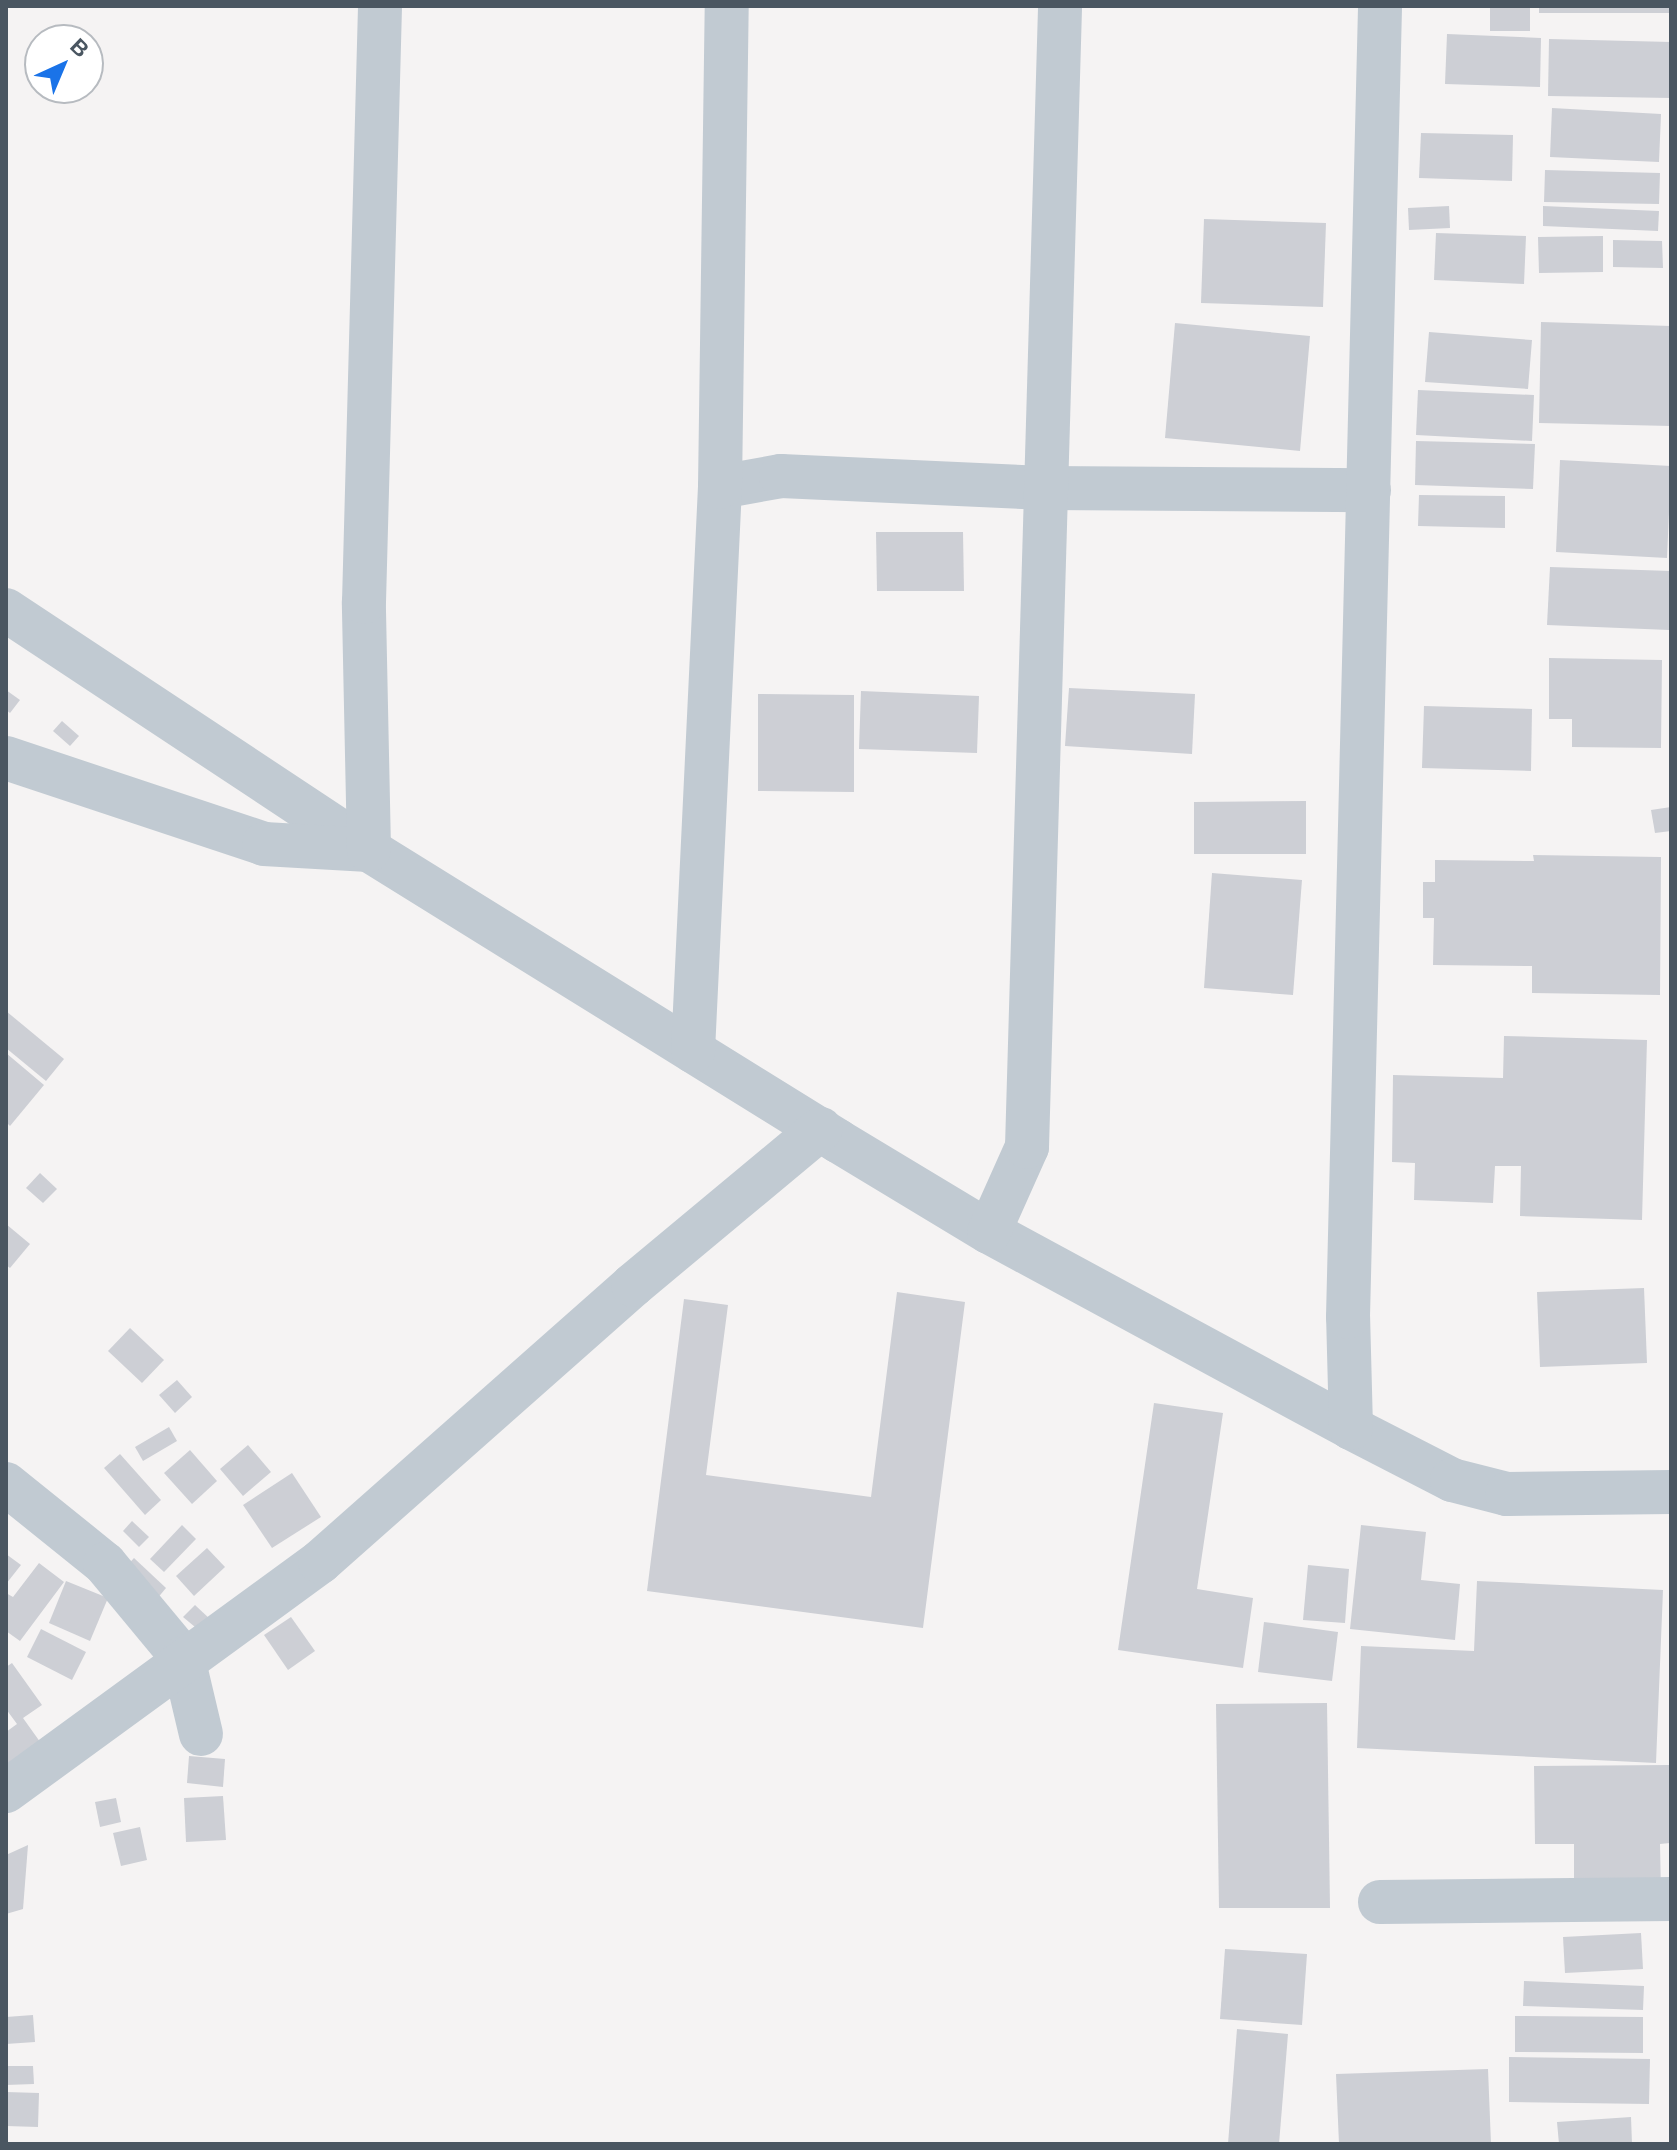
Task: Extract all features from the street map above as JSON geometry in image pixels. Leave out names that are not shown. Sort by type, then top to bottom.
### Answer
[{"type":"street","points":[[369,850],[364,602],[380,6]]},
{"type":"street","points":[[693,1051],[720,487],[727,6]]},
{"type":"street","points":[[989,1232],[1027,1147],[1060,6]]},
{"type":"street","points":[[1351,1428],[1348,1317],[1380,6]]},
{"type":"street","points":[[720,487],[781,476],[1046,488],[1369,490]]},
{"type":"street","points":[[6,610],[369,850],[989,1232],[1351,1428],[1452,1480],[1507,1494],[1671,1492]]},
{"type":"street","points":[[6,758],[264,844],[369,850]]},
{"type":"street","points":[[6,1791],[183,1658],[320,1562],[633,1285],[820,1129]]},
{"type":"street","points":[[6,1484],[105,1564],[183,1658],[201,1734]]},
{"type":"street","points":[[1380,1902],[1671,1899]]},
{"type":"building","points":[[1490,6],[1530,6],[1530,31],[1490,31]]},
{"type":"building","points":[[1539,6],[1671,6],[1671,13],[1539,13]]},
{"type":"building","points":[[1447,34],[1541,38],[1540,87],[1445,84]]},
{"type":"building","points":[[1549,39],[1671,42],[1671,98],[1548,96]]},
{"type":"building","points":[[1552,108],[1661,114],[1659,162],[1550,157]]},
{"type":"building","points":[[1421,133],[1513,135],[1512,181],[1419,178]]},
{"type":"building","points":[[1545,170],[1660,173],[1659,204],[1544,202]]},
{"type":"building","points":[[1449,206],[1450,228],[1409,230],[1408,208]]},
{"type":"building","points":[[1543,206],[1659,211],[1658,231],[1543,226]]},
{"type":"building","points":[[1204,219],[1326,223],[1323,307],[1201,303]]},
{"type":"building","points":[[1436,233],[1526,236],[1524,284],[1434,280]]},
{"type":"building","points":[[1603,236],[1603,272],[1539,273],[1538,237]]},
{"type":"building","points":[[1613,240],[1662,241],[1663,268],[1613,267]]},
{"type":"building","points":[[1541,322],[1671,326],[1671,426],[1539,423]]},
{"type":"building","points":[[1175,323],[1310,336],[1300,451],[1165,438]]},
{"type":"building","points":[[1429,332],[1532,340],[1528,389],[1425,382]]},
{"type":"building","points":[[1418,390],[1534,395],[1532,441],[1416,435]]},
{"type":"building","points":[[1416,441],[1535,444],[1533,489],[1415,485]]},
{"type":"building","points":[[1560,460],[1671,466],[1667,558],[1556,552]]},
{"type":"building","points":[[1419,495],[1505,496],[1505,528],[1418,526]]},
{"type":"building","points":[[876,532],[963,532],[964,591],[877,591]]},
{"type":"building","points":[[1550,567],[1671,571],[1669,630],[1547,625]]},
{"type":"building","points":[[1549,658],[1662,660],[1661,748],[1572,747],[1572,719],[1549,719]]},
{"type":"building","points":[[1069,688],[1195,694],[1192,754],[1065,746]]},
{"type":"building","points":[[6,690],[20,700],[10,713],[6,710]]},
{"type":"building","points":[[861,691],[979,696],[977,753],[859,749]]},
{"type":"building","points":[[758,694],[854,695],[854,792],[758,791]]},
{"type":"building","points":[[1424,706],[1532,709],[1531,771],[1422,768]]},
{"type":"building","points":[[62,721],[79,736],[70,746],[53,731]]},
{"type":"building","points":[[1306,801],[1306,854],[1194,854],[1194,802]]},
{"type":"building","points":[[1671,807],[1671,831],[1655,833],[1651,810]]},
{"type":"building","points":[[1533,855],[1661,857],[1660,995],[1532,993],[1532,966],[1433,965],[1434,918],[1423,918],[1423,882],[1435,882],[1435,860],[1534,861]]},
{"type":"building","points":[[1212,873],[1302,880],[1293,995],[1204,988]]},
{"type":"building","points":[[6,1011],[64,1059],[46,1081],[6,1048]]},
{"type":"building","points":[[1504,1036],[1647,1040],[1642,1220],[1520,1216],[1521,1166],[1495,1166],[1493,1203],[1414,1200],[1415,1163],[1392,1162],[1393,1075],[1503,1078]]},
{"type":"building","points":[[6,1053],[44,1085],[10,1126],[6,1122]]},
{"type":"building","points":[[40,1173],[57,1189],[43,1203],[26,1188]]},
{"type":"building","points":[[6,1224],[30,1244],[10,1268],[6,1265]]},
{"type":"building","points":[[1644,1288],[1647,1363],[1540,1367],[1537,1292]]},
{"type":"building","points":[[897,1292],[965,1302],[923,1628],[647,1591],[684,1299],[728,1305],[706,1475],[871,1497]]},
{"type":"building","points":[[130,1328],[164,1360],[142,1383],[108,1351]]},
{"type":"building","points":[[177,1380],[192,1397],[175,1413],[159,1395]]},
{"type":"building","points":[[1154,1403],[1223,1413],[1197,1589],[1253,1598],[1243,1668],[1118,1650]]},
{"type":"building","points":[[169,1427],[177,1441],[143,1461],[135,1447]]},
{"type":"building","points":[[248,1445],[271,1472],[243,1496],[220,1469]]},
{"type":"building","points":[[190,1450],[217,1481],[192,1504],[164,1473]]},
{"type":"building","points":[[120,1454],[161,1500],[145,1515],[104,1468]]},
{"type":"building","points":[[292,1473],[321,1517],[272,1548],[243,1505]]},
{"type":"building","points":[[132,1521],[149,1537],[139,1547],[123,1531]]},
{"type":"building","points":[[182,1525],[196,1539],[164,1572],[150,1559]]},
{"type":"building","points":[[1361,1525],[1426,1532],[1421,1580],[1460,1584],[1455,1640],[1350,1629]]},
{"type":"building","points":[[207,1548],[225,1567],[194,1596],[176,1576]]},
{"type":"building","points":[[6,1554],[21,1565],[6,1584]]},
{"type":"building","points":[[134,1558],[166,1588],[156,1600],[123,1570]]},
{"type":"building","points":[[39,1563],[64,1582],[20,1641],[6,1631],[6,1593],[13,1597]]},
{"type":"building","points":[[1308,1565],[1349,1569],[1345,1623],[1303,1620]]},
{"type":"building","points":[[66,1581],[108,1598],[90,1641],[49,1623]]},
{"type":"building","points":[[1477,1581],[1663,1590],[1656,1763],[1357,1748],[1361,1646],[1474,1651]]},
{"type":"building","points":[[195,1605],[211,1620],[201,1632],[183,1617]]},
{"type":"building","points":[[291,1617],[315,1651],[288,1670],[264,1635]]},
{"type":"building","points":[[1264,1622],[1338,1632],[1332,1681],[1258,1672]]},
{"type":"building","points":[[41,1629],[86,1652],[72,1680],[27,1657]]},
{"type":"building","points":[[12,1663],[42,1705],[23,1718],[48,1753],[6,1782],[6,1732],[17,1724],[6,1709],[6,1667]]},
{"type":"building","points":[[1327,1703],[1330,1908],[1219,1908],[1216,1704]]},
{"type":"building","points":[[189,1756],[225,1759],[223,1787],[187,1783]]},
{"type":"building","points":[[1669,1765],[1670,1843],[1660,1844],[1661,1893],[1574,1894],[1574,1844],[1535,1844],[1534,1766]]},
{"type":"building","points":[[223,1796],[226,1840],[186,1842],[184,1798]]},
{"type":"building","points":[[116,1798],[121,1822],[100,1827],[95,1802]]},
{"type":"building","points":[[140,1827],[147,1860],[121,1866],[113,1833]]},
{"type":"building","points":[[28,1845],[23,1909],[6,1914],[6,1855]]},
{"type":"building","points":[[1641,1933],[1643,1969],[1565,1973],[1563,1937]]},
{"type":"building","points":[[1225,1949],[1307,1954],[1302,2025],[1220,2019]]},
{"type":"building","points":[[1524,1981],[1644,1986],[1643,2010],[1523,2006]]},
{"type":"building","points":[[33,2015],[35,2042],[6,2044],[6,2017]]},
{"type":"building","points":[[1515,2016],[1643,2017],[1643,2053],[1515,2052]]},
{"type":"building","points":[[1237,2029],[1288,2034],[1279,2144],[1228,2144]]},
{"type":"building","points":[[1509,2057],[1650,2059],[1649,2104],[1509,2102]]},
{"type":"building","points":[[6,2066],[33,2066],[34,2084],[6,2085]]},
{"type":"building","points":[[1488,2069],[1491,2144],[1339,2144],[1336,2074]]},
{"type":"building","points":[[6,2092],[39,2093],[38,2127],[6,2126]]},
{"type":"building","points":[[1631,2117],[1632,2144],[1559,2144],[1557,2122]]}]
